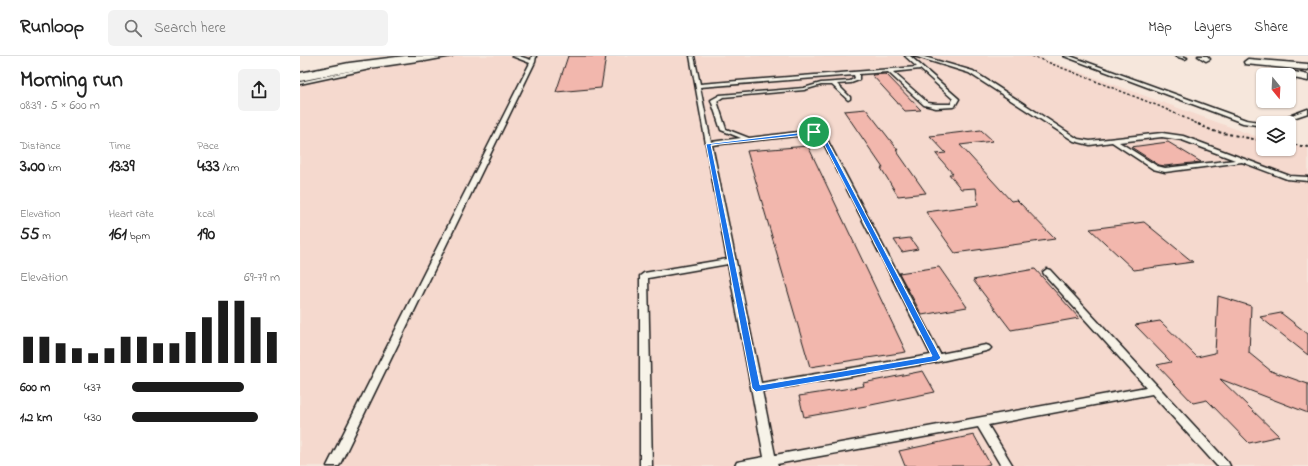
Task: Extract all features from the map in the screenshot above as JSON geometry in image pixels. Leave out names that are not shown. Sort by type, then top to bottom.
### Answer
[{"type":"main road","points":[[300,76],[331,68],[417,56]]},
{"type":"main road","points":[[300,76],[349,67],[431,56]]},
{"type":"street","points":[[1241,56],[1256,69]]},
{"type":"street","points":[[1280,56],[1308,66]]},
{"type":"street","points":[[1248,62],[1308,66]]},
{"type":"street","points":[[1296,75],[1308,78]]},
{"type":"lane","points":[[300,83],[358,70],[450,56]]},
{"type":"lane","points":[[333,466],[533,59],[514,56]]},
{"type":"lane","points":[[692,56],[771,463]]},
{"type":"lane","points":[[889,70],[926,104],[936,106],[953,105],[956,99],[907,56]]},
{"type":"lane","points":[[916,56],[971,72],[1076,140],[1090,143],[1162,135],[1183,138],[1289,178],[1308,179]]},
{"type":"lane","points":[[1069,56],[1245,122],[1256,123]]},
{"type":"lane","points":[[1177,56],[1184,58]]},
{"type":"lane","points":[[697,86],[854,72],[921,68]]},
{"type":"lane","points":[[748,140],[724,130],[714,100],[722,96],[804,89],[811,86],[851,82],[857,79],[857,75],[854,72]]},
{"type":"lane","points":[[833,83],[848,98]]},
{"type":"lane","points":[[1293,116],[1308,111]]},
{"type":"lane","points":[[708,144],[814,132],[821,133],[937,358]]},
{"type":"lane","points":[[1114,141],[1155,168],[1165,170],[1242,161]]},
{"type":"lane","points":[[646,466],[644,276],[731,261]]},
{"type":"lane","points":[[1047,272],[1153,390],[1224,466]]},
{"type":"lane","points":[[756,388],[937,358],[986,348]]},
{"type":"lane","points":[[741,466],[771,463],[1153,390]]},
{"type":"lane","points":[[981,422],[1007,466]]},
{"type":"path","points":[[1032,56],[1161,107],[1213,131],[1256,139]]},
{"type":"path","points":[[1296,145],[1308,147]]},
{"type":"shaded area","points":[[450,56],[1036,56],[1256,136],[1256,156],[1296,156],[1296,145],[1308,148],[1308,466],[300,466],[300,83],[360,69]]},
{"type":"building","points":[[568,56],[606,56],[601,88],[556,92]]},
{"type":"building","points":[[886,74],[921,110],[905,111],[872,75]]},
{"type":"building","points":[[866,109],[898,150],[896,150],[926,193],[898,196],[881,168],[883,168],[844,111]]},
{"type":"building","points":[[981,130],[993,141],[960,145],[1011,201],[1017,200],[1055,239],[955,253],[926,212],[978,205],[976,188],[961,189],[949,174],[953,174],[936,154],[946,153],[930,136]]},
{"type":"building","points":[[1168,142],[1201,162],[1165,166],[1159,165],[1131,147]]},
{"type":"building","points":[[808,146],[906,352],[810,367],[747,151]]},
{"type":"building","points":[[1144,222],[1193,262],[1134,270],[1090,229]]},
{"type":"building","points":[[910,238],[918,249],[902,252],[894,240]]},
{"type":"building","points":[[939,267],[967,307],[922,315],[899,273]]},
{"type":"building","points":[[1035,269],[1079,318],[1011,330],[973,280]]},
{"type":"building","points":[[1218,296],[1251,306],[1249,353],[1271,371],[1308,384],[1308,413],[1220,379],[1279,436],[1249,443],[1207,400],[1193,403],[1157,365],[1171,362],[1135,325],[1160,321],[1197,357],[1215,353]]},
{"type":"building","points":[[1281,313],[1308,334],[1308,355],[1260,317]]},
{"type":"building","points":[[923,371],[935,392],[804,417],[799,396],[864,386],[863,383]]},
{"type":"building","points":[[974,435],[990,464],[983,466],[905,466],[899,451]]},
{"type":"route","points":[[814,132],[821,133],[937,358],[756,388],[708,144],[814,132]]}]
